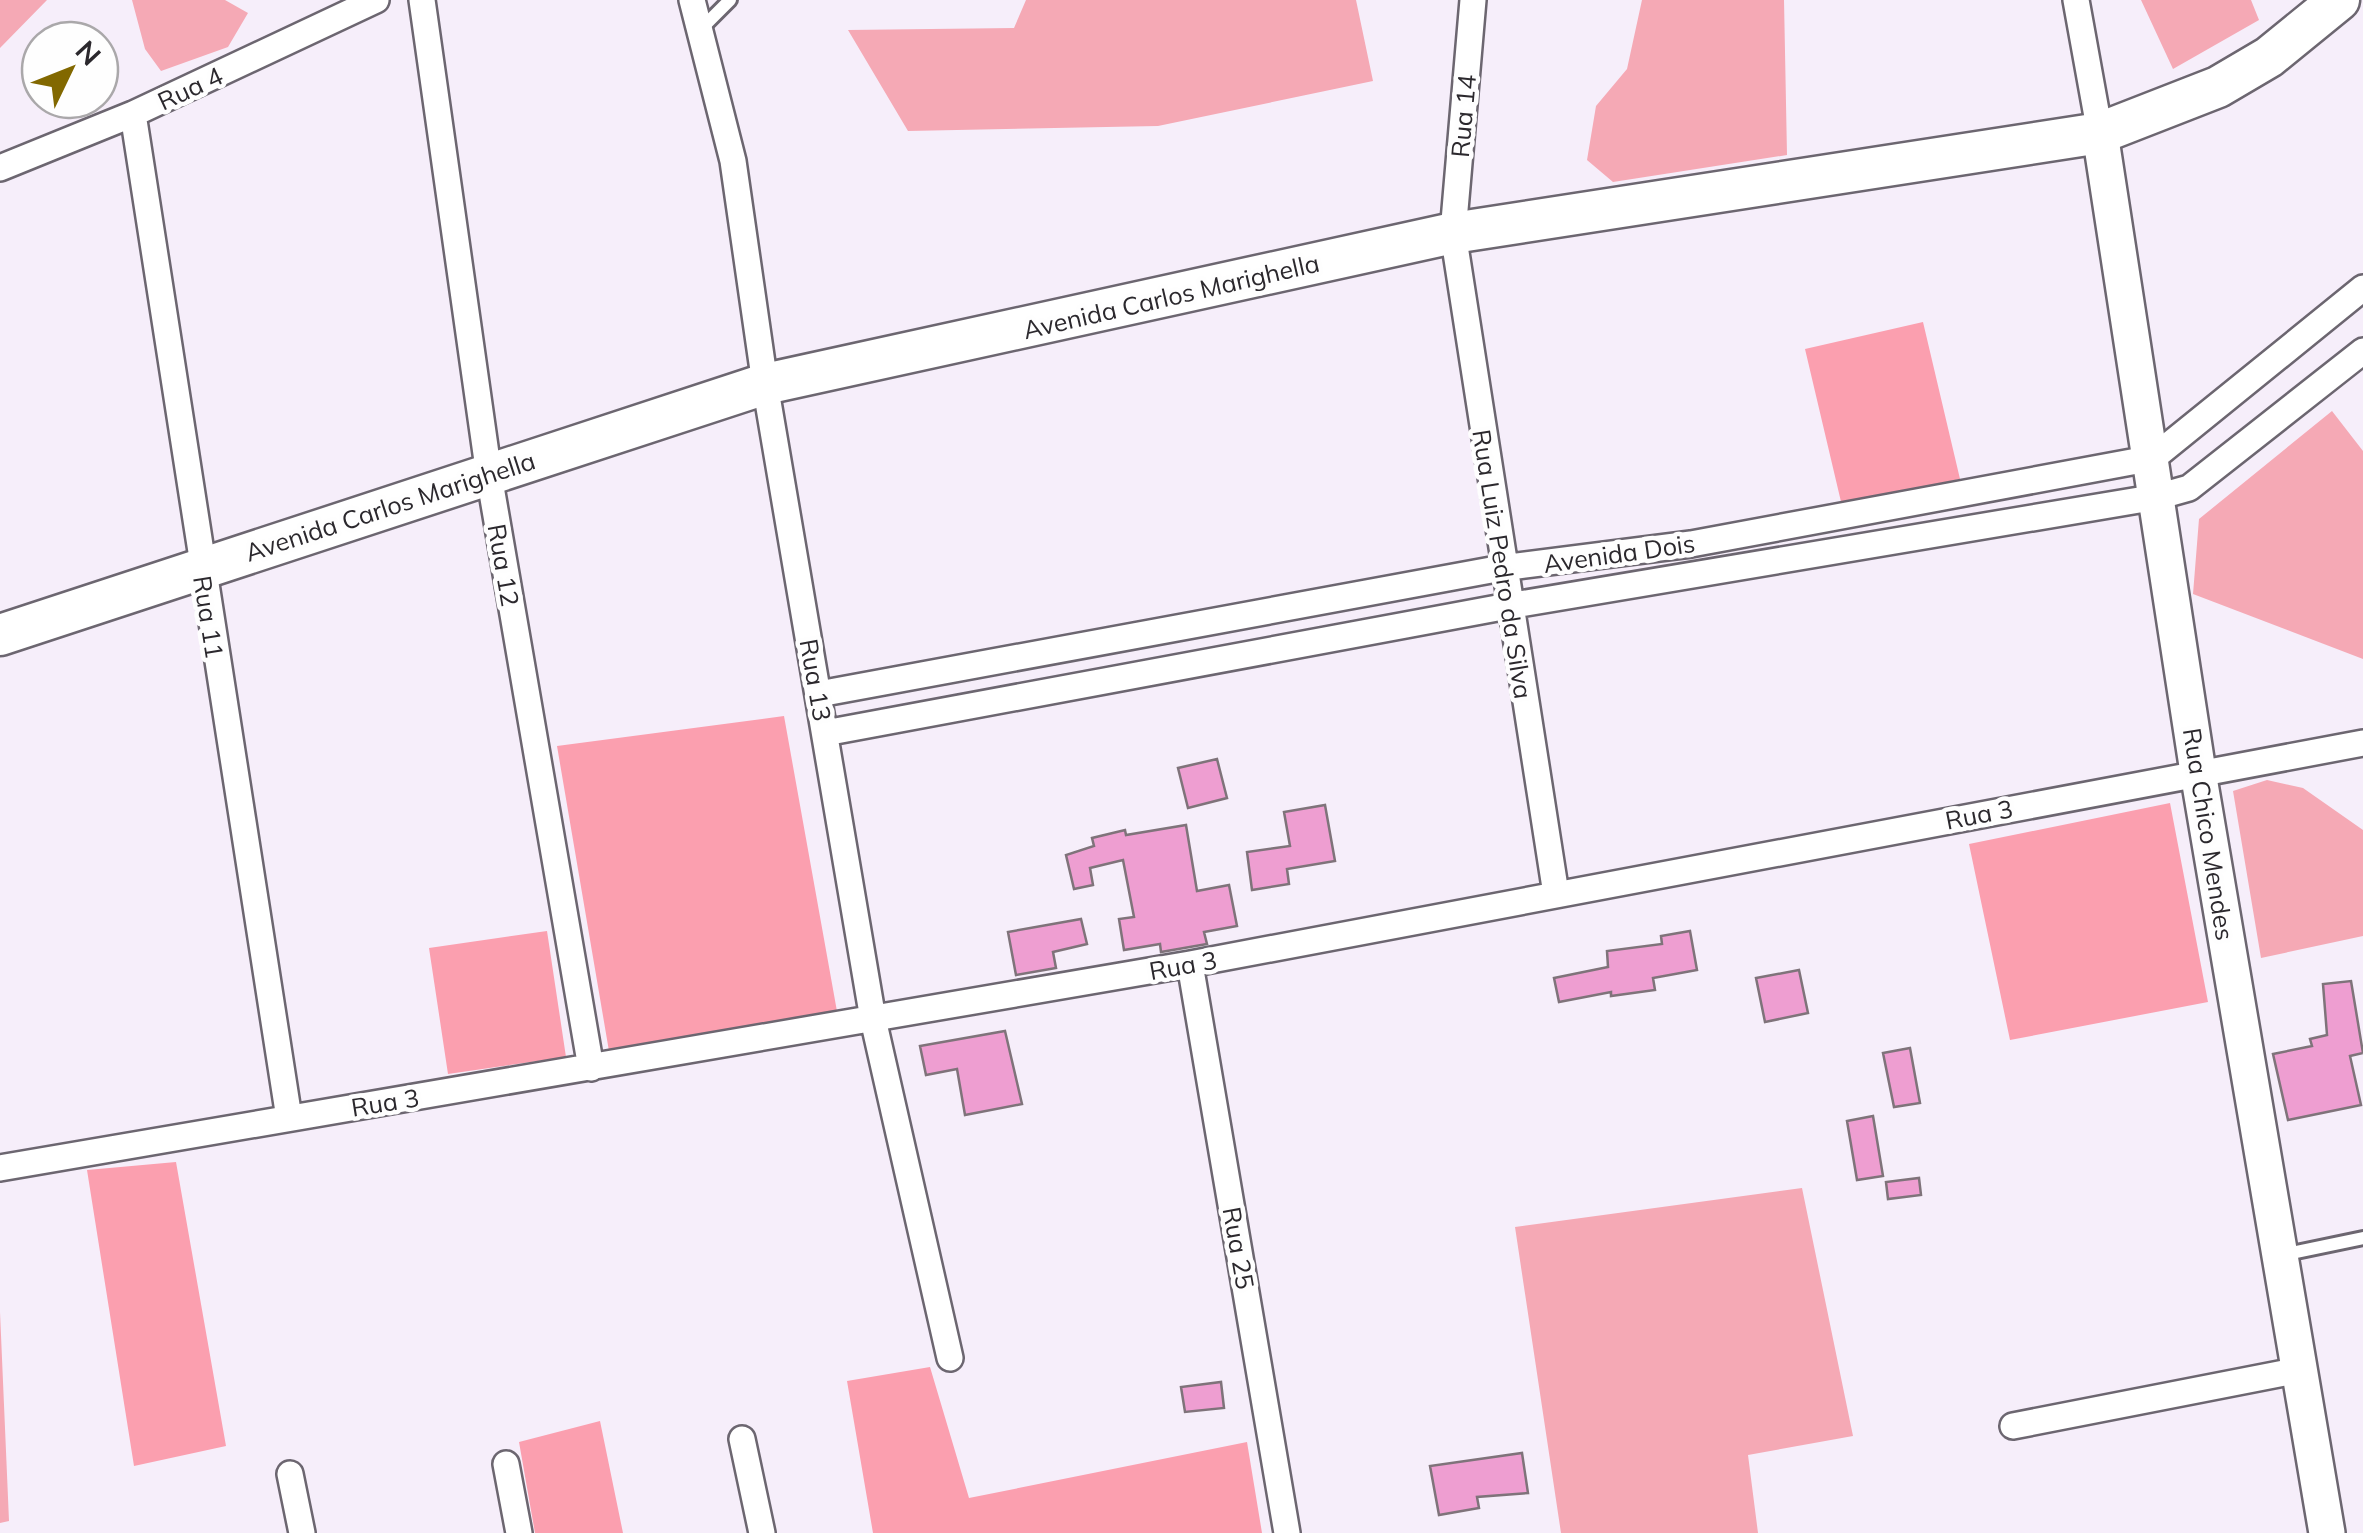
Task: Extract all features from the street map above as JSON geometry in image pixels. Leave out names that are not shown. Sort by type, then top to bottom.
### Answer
[{"type":"main road","name":"Avenida Carlos Marighella","points":[[0,635],[764,384],[1452,233],[2100,133],[2218,87],[2270,57],[2339,0]]},
{"type":"main road","name":"Rua Chico Mendes","points":[[2100,133],[2198,772],[2328,1533]]},
{"type":"street","name":"Rua 4","points":[[0,168],[133,114],[376,0]]},
{"type":"street","name":"Rua 12","points":[[422,0],[488,475],[591,1068]]},
{"type":"street","name":"Rua 13","points":[[692,0],[733,162],[764,384],[873,1019],[950,1358]]},
{"type":"street","name":"Rua 14","points":[[1452,233],[1473,0]]},
{"type":"street","points":[[2076,0],[2100,133]]},
{"type":"street","name":"Rua 11","points":[[133,114],[289,1118]]},
{"type":"street","name":"Rua Luiz Pedro da Silva","points":[[1452,233],[1556,894]]},
{"type":"street","name":"Avenida Dois","points":[[819,694],[1502,568],[1691,544],[2152,458],[2363,288]]},
{"type":"street","name":"Avenida Dois","points":[[825,733],[1508,606],[2156,497],[2189,488],[2363,350]]},
{"type":"street","name":"Rua 3","points":[[0,1168],[1190,964],[2363,744]]},
{"type":"street","name":"Rua 25","points":[[1190,964],[1287,1533]]},
{"type":"street","points":[[2013,1426],[2300,1370]]},
{"type":"street","points":[[742,1439],[762,1533]]},
{"type":"street","points":[[506,1464],[518,1533]]},
{"type":"street","points":[[290,1474],[302,1533]]},
{"type":"lane","points":[[700,30],[730,0]]},
{"type":"lane","points":[[2280,1256],[2363,1238]]},
{"type":"shaded area","points":[[0,0],[47,0],[27,20],[20,20],[20,28],[0,48]]},
{"type":"shaded area","points":[[132,0],[225,0],[248,13],[228,47],[161,71],[145,49]]},
{"type":"shaded area","points":[[1026,0],[1356,0],[1373,81],[1158,126],[908,131],[848,30],[1014,28]]},
{"type":"shaded area","points":[[1642,0],[1784,0],[1787,155],[1613,182],[1587,160],[1596,106],[1627,69]]},
{"type":"shaded area","points":[[2141,0],[2251,0],[2259,20],[2173,69]]},
{"type":"shaded area","points":[[1923,322],[1960,479],[1842,506],[1805,349]]},
{"type":"shaded area","points":[[2332,411],[2363,451],[2363,659],[2193,594],[2199,519]]},
{"type":"shaded area","points":[[784,716],[838,1017],[610,1057],[557,746]]},
{"type":"shaded area","points":[[2267,780],[2303,788],[2363,830],[2363,936],[2261,958],[2233,791]]},
{"type":"shaded area","points":[[2170,803],[2208,1002],[2010,1040],[1969,844]]},
{"type":"shaded area","points":[[547,931],[566,1057],[448,1074],[429,948]]},
{"type":"shaded area","points":[[176,1162],[226,1446],[134,1466],[87,1170]]},
{"type":"shaded area","points":[[1802,1188],[1853,1436],[1748,1455],[1758,1533],[1561,1533],[1515,1227]]},
{"type":"shaded area","points":[[0,1312],[9,1521],[0,1523]]},
{"type":"shaded area","points":[[930,1367],[969,1498],[1247,1442],[1262,1533],[873,1533],[847,1381]]},
{"type":"shaded area","points":[[600,1421],[623,1533],[535,1533],[519,1442]]},
{"type":"building","points":[[1217,759],[1227,798],[1188,808],[1178,768]]},
{"type":"building","points":[[1325,805],[1335,861],[1287,869],[1289,884],[1252,890],[1247,852],[1290,846],[1284,812]]},
{"type":"building","points":[[1186,825],[1197,891],[1229,885],[1237,926],[1204,932],[1207,944],[1161,952],[1160,944],[1124,950],[1119,919],[1134,917],[1123,860],[1090,868],[1093,885],[1074,889],[1066,855],[1094,846],[1092,838],[1125,830],[1126,835]]},
{"type":"building","points":[[1081,919],[1087,944],[1053,952],[1056,968],[1016,975],[1008,932]]},
{"type":"building","points":[[1690,931],[1697,970],[1653,978],[1655,990],[1611,996],[1611,992],[1559,1002],[1554,978],[1608,967],[1607,951],[1662,944],[1661,936]]},
{"type":"building","points":[[1799,970],[1808,1013],[1765,1022],[1756,978]]},
{"type":"building","points":[[2351,981],[2363,1053],[2350,1056],[2361,1105],[2288,1120],[2273,1054],[2312,1046],[2310,1039],[2327,1035],[2323,984]]},
{"type":"building","points":[[1005,1031],[1022,1104],[965,1115],[957,1069],[926,1075],[920,1046]]},
{"type":"building","points":[[1910,1048],[1920,1103],[1894,1107],[1883,1053]]},
{"type":"building","points":[[1873,1116],[1883,1176],[1857,1180],[1847,1121]]},
{"type":"building","points":[[1919,1178],[1921,1195],[1888,1199],[1886,1182]]},
{"type":"building","points":[[1221,1382],[1224,1408],[1185,1412],[1181,1387]]},
{"type":"building","points":[[1522,1453],[1528,1493],[1477,1497],[1479,1508],[1439,1515],[1430,1466]]}]
